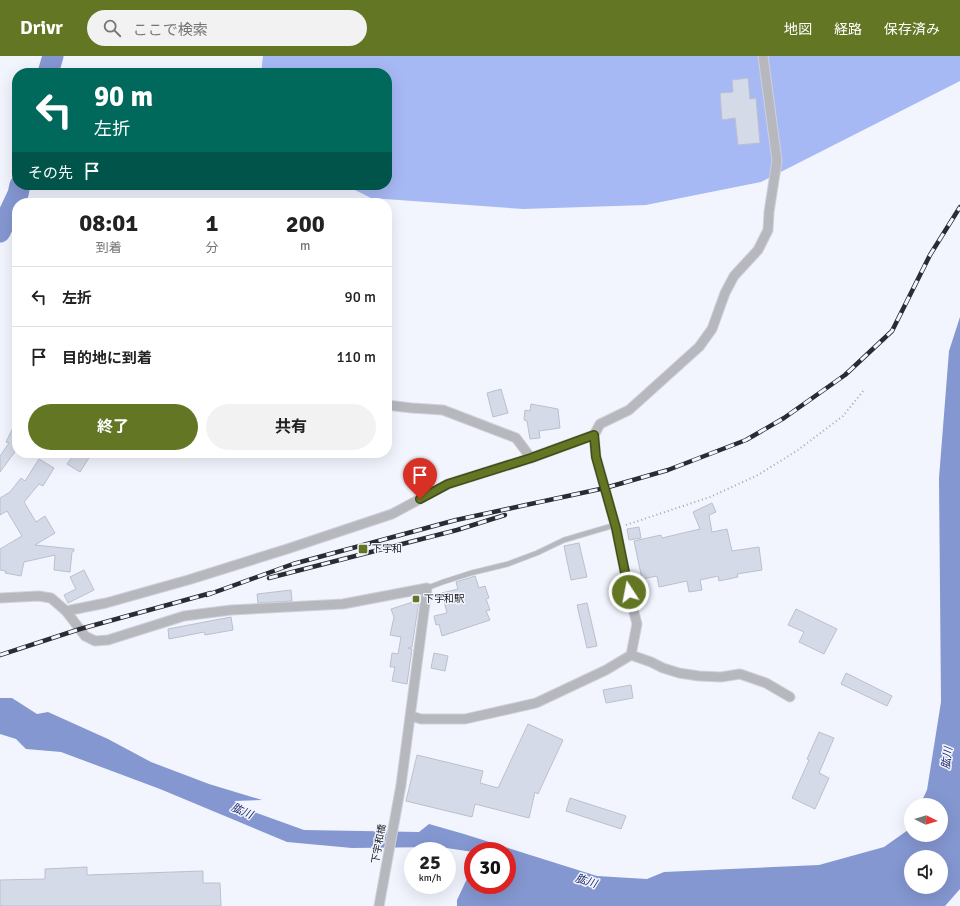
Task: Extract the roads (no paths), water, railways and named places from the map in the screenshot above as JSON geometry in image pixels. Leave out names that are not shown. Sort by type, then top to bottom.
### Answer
[{"type":"street","points":[[411,716],[421,719],[465,719],[536,703],[606,670],[631,655],[637,624],[615,526],[596,457],[594,435],[600,424],[629,410],[699,346],[712,329],[725,293],[734,276],[758,250],[768,230],[768,212],[778,161],[763,56]]},
{"type":"street","points":[[392,406],[443,410],[516,438],[531,458]]},
{"type":"street","points":[[66,611],[106,603],[188,580],[392,514],[448,484],[531,458],[594,435]]},
{"type":"street","points":[[0,598],[39,596],[51,598],[66,611],[85,636],[95,641],[108,640],[184,616],[231,610],[343,604],[428,588]]},
{"type":"street","name":"下宇和橋","points":[[378,906],[401,785],[428,588]]},
{"type":"street","points":[[631,655],[679,673],[721,677],[740,674],[766,683],[790,697]]},
{"type":"lane","points":[[428,588],[464,575],[508,564],[564,540],[615,526]]},
{"type":"water","name":"肱川","points":[[960,317],[960,889],[945,906],[457,906],[457,900],[464,885],[464,894],[516,894],[516,850],[597,876],[647,879],[664,872],[819,865],[884,847],[904,833],[904,842],[948,842],[948,798],[923,798],[927,790],[941,702],[939,478],[949,351]]},
{"type":"water","name":"肱川","points":[[0,698],[12,698],[37,714],[48,712],[108,739],[151,762],[209,784],[262,800],[234,801],[254,812],[304,830],[419,832],[429,824],[489,842],[464,842],[464,851],[456,849],[456,842],[404,842],[404,847],[352,848],[287,842],[160,789],[61,752],[26,749],[16,739],[0,734]]},
{"type":"waterway","points":[[49,68],[53,56]]},
{"type":"waterway","points":[[16,198],[19,190]]},
{"type":"waterway","points":[[0,232],[12,207]]},
{"type":"railway","points":[[207,595],[293,564],[456,520],[605,488],[668,470],[746,440],[784,418],[845,375],[892,331],[930,255],[960,207]]},
{"type":"railway","points":[[269,578],[457,530],[505,515]]},
{"type":"railway","points":[[0,655],[80,629],[211,593]]},
{"type":"place","name":"下宇和","points":[[363,549]]},
{"type":"place","name":"下宇和駅","points":[[416,599]]}]
